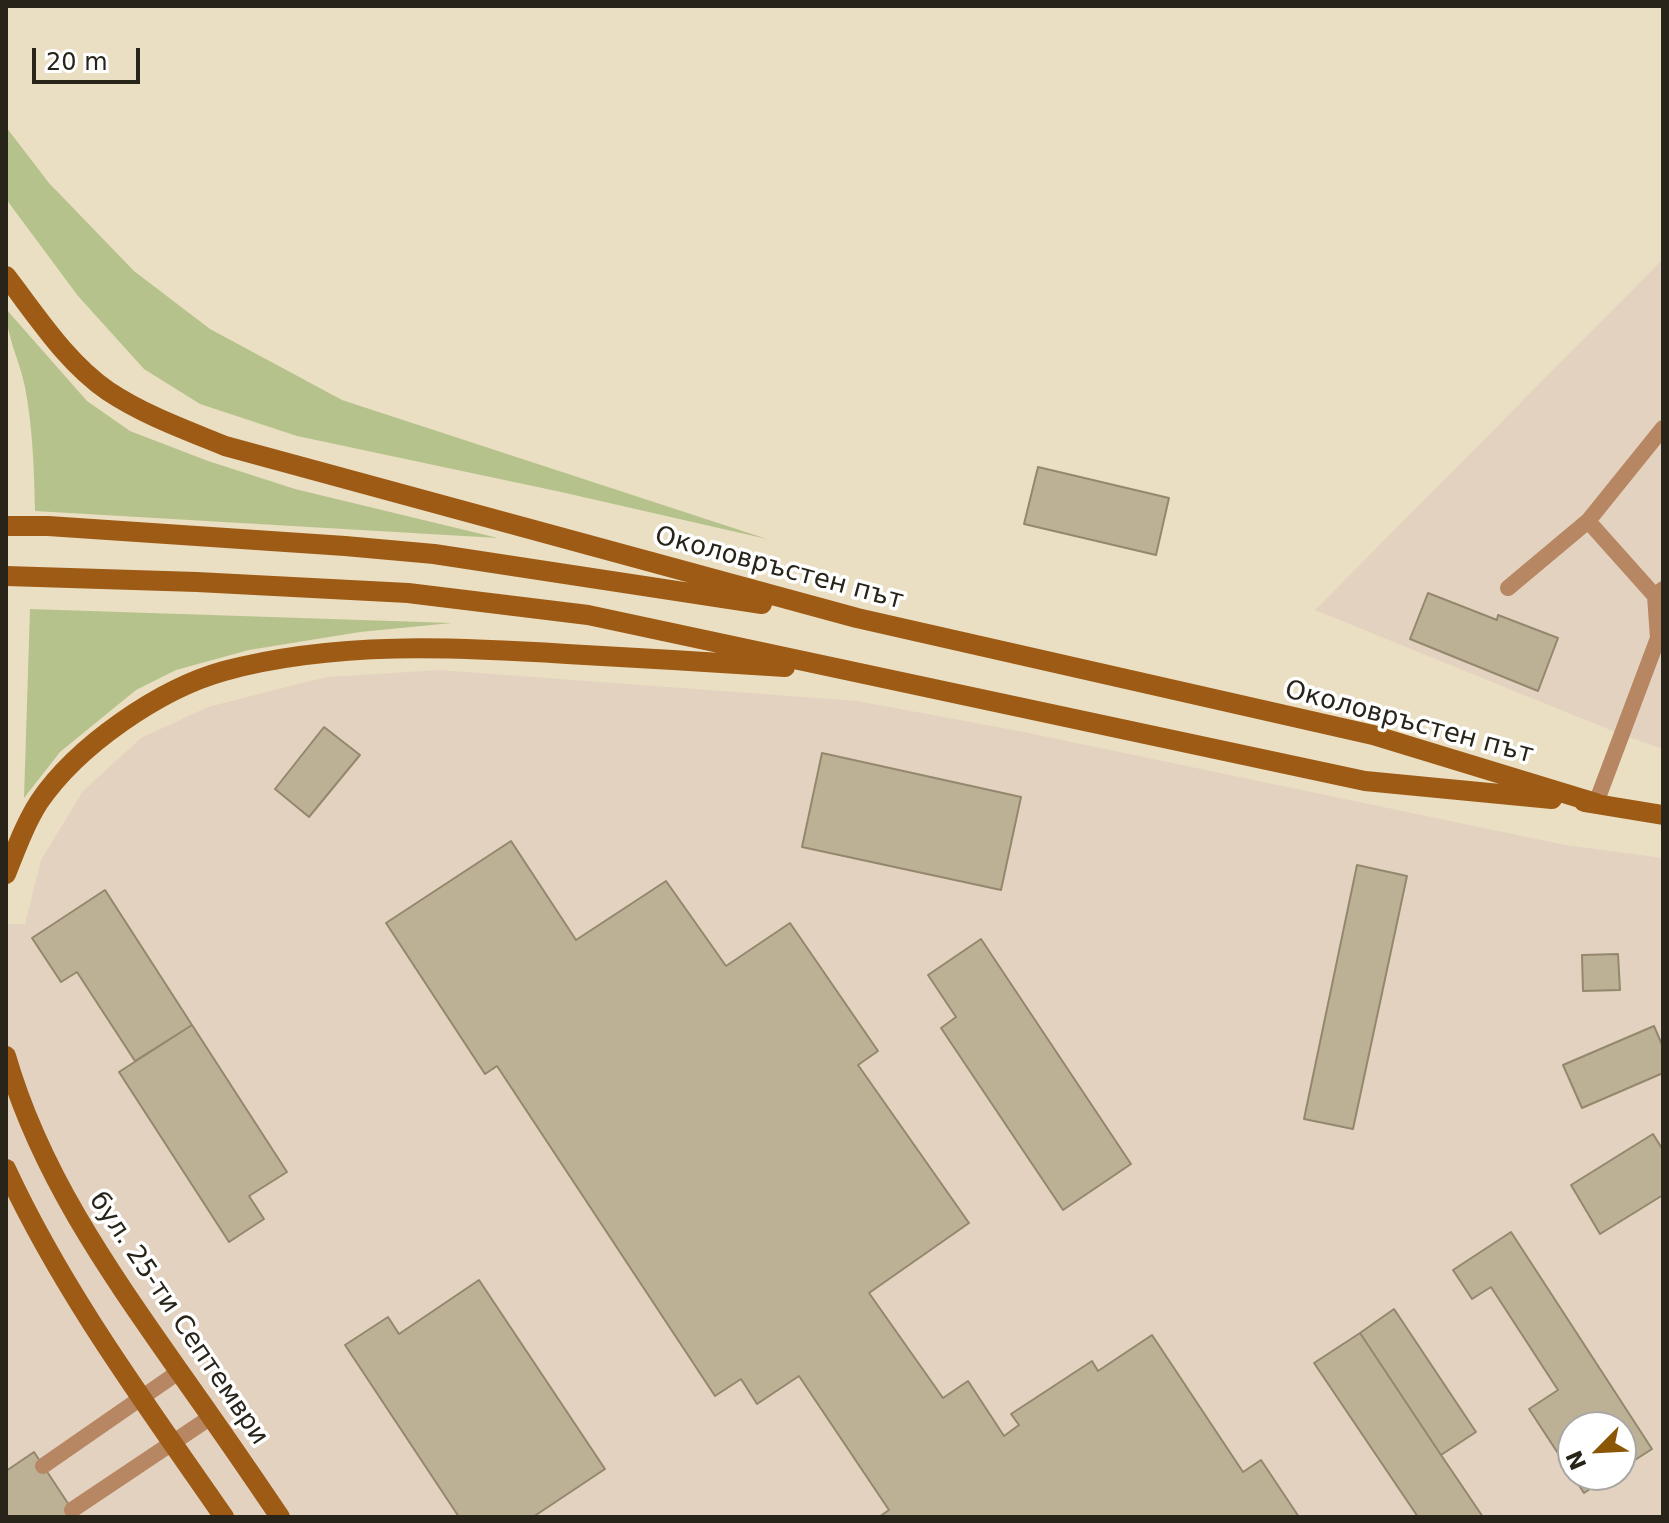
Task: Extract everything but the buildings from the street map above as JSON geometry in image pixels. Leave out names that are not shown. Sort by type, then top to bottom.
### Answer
[{"type":"main road","name":"Околовръстен път","points":[[6,276],[67,355],[107,390],[157,418],[225,446],[857,618],[1373,735],[1596,803]]},
{"type":"main road","points":[[6,526],[48,526],[434,554],[857,618]]},
{"type":"main road","name":"Околовръстен път","points":[[6,576],[408,593],[588,615],[1365,781],[1596,803],[1663,815]]},
{"type":"main road","points":[[6,874],[22,833],[39,803],[58,778],[86,751],[152,704],[222,672],[304,656],[409,648],[482,649],[855,671]]},
{"type":"main road","name":"бул. 25-ти Септември","points":[[6,1056],[39,1147],[75,1216],[112,1276],[280,1517]]},
{"type":"main road","points":[[6,1169],[56,1266],[224,1517]]},
{"type":"lane","points":[[1508,588],[1588,521],[1663,428]]},
{"type":"lane","points":[[1588,521],[1659,592],[1658,638],[1596,803]]},
{"type":"lane","points":[[43,1466],[180,1371]]},
{"type":"lane","points":[[72,1510],[211,1417]]},
{"type":"shaded area","points":[[1663,259],[1663,749],[1315,610]]},
{"type":"shaded area","points":[[439,670],[857,701],[1019,731],[1565,845],[1663,858],[1663,1517],[6,1517],[6,924],[25,924],[41,860],[83,791],[141,738],[208,707],[328,677]]},
{"type":"green space","points":[[6,127],[49,183],[134,271],[210,329],[342,400],[767,539],[297,436],[200,404],[144,369],[78,296],[6,199]]},
{"type":"green space","points":[[6,309],[87,401],[130,431],[208,461],[295,489],[498,538],[35,511],[28,403],[8,329]]},
{"type":"green space","points":[[30,609],[452,623],[360,632],[249,650],[176,670],[136,690],[60,752],[24,798]]}]
